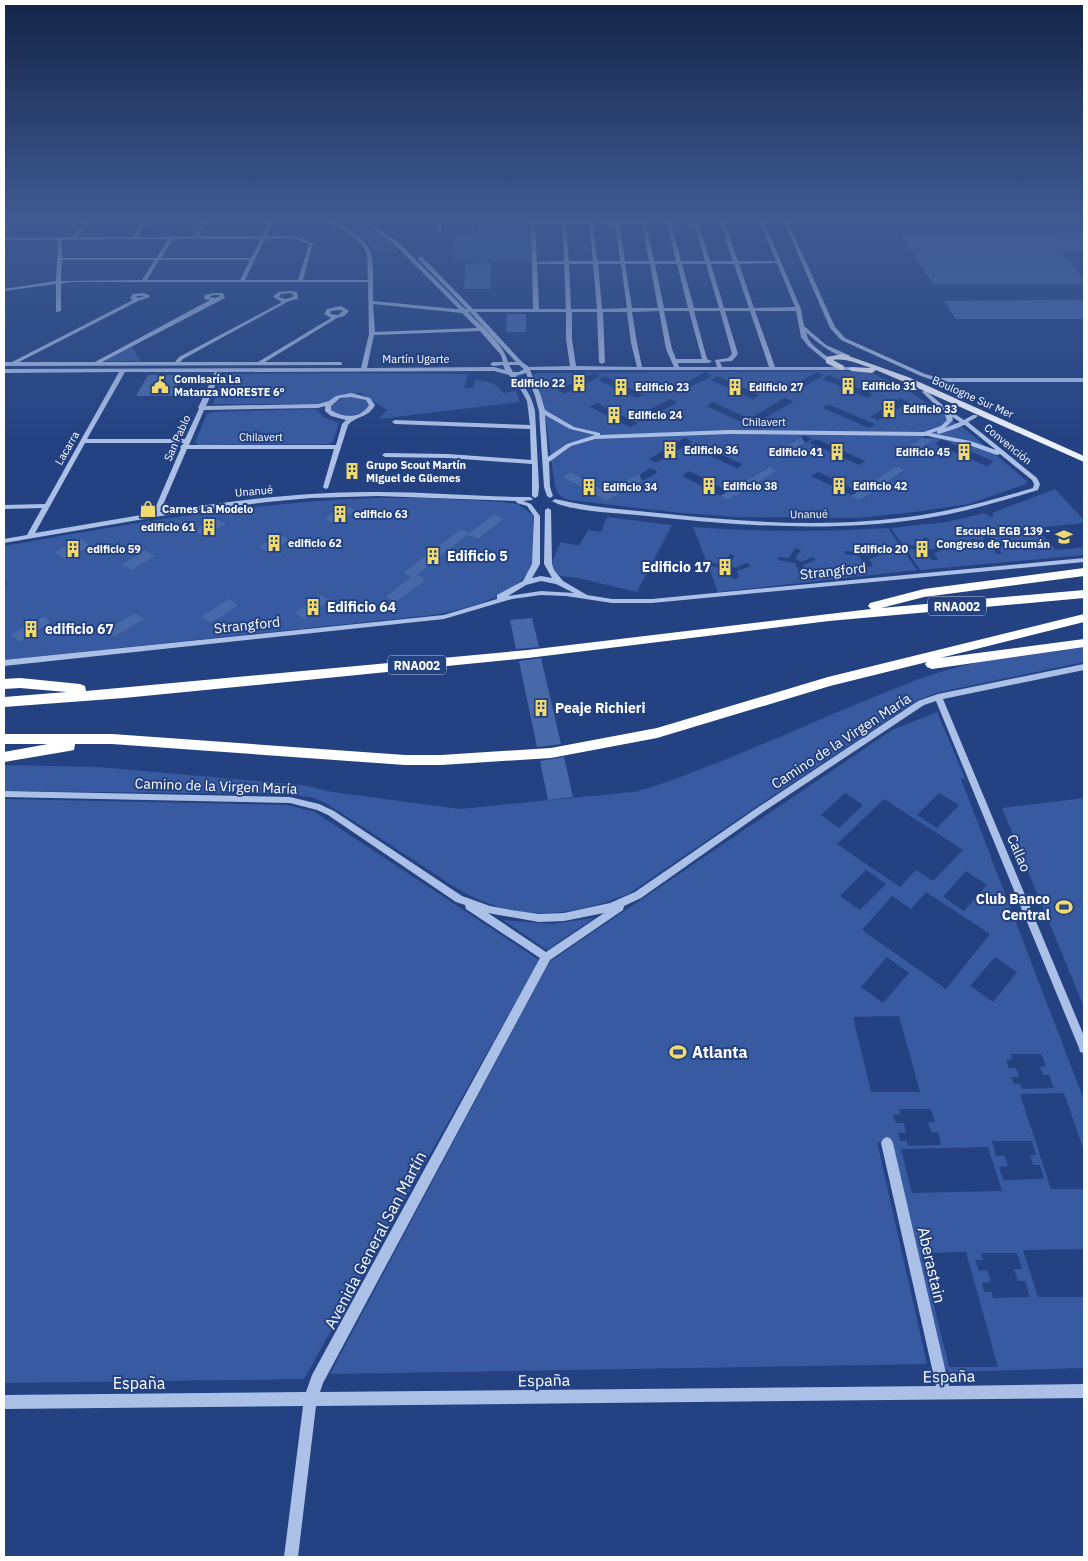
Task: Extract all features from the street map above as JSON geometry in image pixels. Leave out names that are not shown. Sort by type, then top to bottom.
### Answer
[{"type":"highway","points":[[829,618],[924,594],[1084,572]]},
{"type":"highway","name":"RNA002","points":[[4,702],[124,693],[528,654],[829,618],[1084,594]]},
{"type":"highway","points":[[4,739],[112,739],[405,760],[440,760],[551,753],[656,733],[876,669],[1084,618]]},
{"type":"highway","points":[[876,669],[976,659],[1048,646],[1084,643]]},
{"type":"highway","points":[[4,684],[20,683],[124,693]]},
{"type":"highway","points":[[4,757],[112,739]]},
{"type":"main road","points":[[841,368],[827,363],[834,356],[849,357],[858,363],[852,369]]},
{"type":"main road","name":"Boulogne Sur Mer","points":[[849,357],[905,378],[1084,459]]},
{"type":"main road","name":"Boulogne Sur Mer","points":[[852,369],[874,371],[925,392],[1084,466]]},
{"type":"street","points":[[58,295],[58,311]]},
{"type":"street","points":[[364,366],[372,334],[370,295]]},
{"type":"street","points":[[447,295],[498,348],[507,364],[507,369],[521,384],[530,402],[536,487],[532,503],[537,516],[536,564],[527,581]]},
{"type":"street","points":[[456,295],[523,364],[538,396],[542,411],[545,462],[551,504],[548,564],[551,572],[559,581]]},
{"type":"street","points":[[535,295],[536,310]]},
{"type":"street","points":[[568,295],[569,339],[573,368]]},
{"type":"street","points":[[598,295],[602,362]]},
{"type":"street","points":[[629,295],[634,343],[640,368]]},
{"type":"street","points":[[658,295],[677,368]]},
{"type":"street","points":[[688,295],[696,336],[706,360]]},
{"type":"street","points":[[674,361],[730,360],[734,354],[718,295]]},
{"type":"street","points":[[748,295],[772,367]]},
{"type":"street","points":[[793,295],[807,341],[827,363]]},
{"type":"street","points":[[819,295],[838,336],[931,378],[948,381],[1084,380]]},
{"type":"street","points":[[12,364],[137,300]]},
{"type":"street","points":[[97,362],[215,300]]},
{"type":"street","points":[[177,363],[181,358],[287,301]]},
{"type":"street","points":[[370,302],[463,311],[798,309]]},
{"type":"street","points":[[259,363],[337,316]]},
{"type":"street","name":"Boulogne Sur Mer","points":[[803,327],[824,346],[849,357]]},
{"type":"street","points":[[372,334],[480,329]]},
{"type":"street","points":[[717,361],[720,368]]},
{"type":"street","name":"Martín Ugarte","points":[[4,364],[97,362],[259,363],[494,369],[521,374],[527,369],[772,367],[827,363]]},
{"type":"street","name":"Martín Ugarte","points":[[4,371],[219,370],[520,363]]},
{"type":"street","points":[[841,368],[852,369]]},
{"type":"street","name":"Lacarra","points":[[30,536],[45,506],[123,370]]},
{"type":"street","name":"San Pablo","points":[[155,515],[219,370]]},
{"type":"street","points":[[919,433],[938,429],[948,423],[950,417],[925,392]]},
{"type":"street","points":[[201,408],[318,406],[329,403],[338,397],[351,395],[363,396],[371,401],[372,404],[369,411],[352,417],[335,416]]},
{"type":"street","points":[[328,411],[329,403]]},
{"type":"street","points":[[318,406],[345,424]]},
{"type":"street","name":"Convención","points":[[944,409],[964,422],[1035,479],[1037,484]]},
{"type":"street","name":"Chilavert","points":[[542,411],[572,428],[608,436]]},
{"type":"street","name":"Convención","points":[[964,422],[975,416]]},
{"type":"street","points":[[326,487],[345,424],[352,417]]},
{"type":"street","points":[[396,422],[533,427]]},
{"type":"street","points":[[919,433],[942,432],[964,422]]},
{"type":"street","name":"Chilavert","points":[[545,462],[574,442],[608,436],[730,432],[919,433]]},
{"type":"street","points":[[919,433],[962,440],[1008,458]]},
{"type":"street","name":"Chilavert","points":[[83,441],[338,447]]},
{"type":"street","points":[[385,455],[448,456],[535,462]]},
{"type":"street","name":"Unanué","points":[[551,504],[746,524],[846,523],[942,514],[1002,501],[1036,489],[1037,484]]},
{"type":"street","points":[[316,496],[319,490],[326,487],[332,489],[333,495]]},
{"type":"street","name":"Unanué","points":[[4,541],[241,502],[316,496],[405,494],[509,499],[532,503]]},
{"type":"street","points":[[532,503],[543,494],[551,504]]},
{"type":"street","points":[[532,503],[551,504]]},
{"type":"street","points":[[4,507],[45,506]]},
{"type":"street","name":"Strangford","points":[[4,663],[444,617],[491,602],[541,593],[585,596],[612,601],[652,602],[1084,560]]},
{"type":"street","name":"Strangford","points":[[491,602],[527,581],[541,578],[559,581],[585,596]]},
{"type":"street","name":"Camino de la Virgen María","points":[[4,794],[290,800],[306,803],[331,813],[546,956],[902,715],[922,704],[938,697],[1084,667]]},
{"type":"street","name":"Callao","points":[[938,697],[1084,1048]]},
{"type":"street","name":"Camino de la Virgen María","points":[[459,899],[490,910],[539,918],[589,913],[610,907],[638,895]]},
{"type":"street","name":"Avenida General San Martín","points":[[291,1557],[310,1400],[317,1380],[546,956]]},
{"type":"street","name":"Aberastain","points":[[888,1143],[944,1393]]},
{"type":"street","name":"España","points":[[4,1402],[1084,1391]]},
{"type":"shaded area","points":[[132,347],[141,361],[105,361]]},
{"type":"shaded area","points":[[853,371],[872,373],[906,389],[965,429],[1027,481],[1026,484],[969,504],[858,518],[738,517],[682,513],[569,500],[560,496],[555,487],[544,405],[533,376],[537,373]],"holes":[[[705,372],[712,376],[678,393],[671,390]],[[817,372],[824,375],[793,393],[786,389]],[[594,373],[601,376],[564,394],[558,390]],[[829,375],[873,394],[868,398],[823,379]],[[605,376],[644,395],[637,398],[598,380]],[[717,376],[759,395],[753,399],[711,380]],[[785,398],[793,402],[760,421],[752,417]],[[900,398],[909,402],[878,420],[870,417]],[[670,399],[677,403],[641,421],[634,418]],[[713,402],[756,422],[750,426],[707,406]],[[597,403],[637,424],[630,427],[590,407]],[[828,404],[875,424],[869,428],[823,408]],[[804,435],[812,439],[778,460],[770,456]],[[927,435],[935,439],[904,459],[895,455]],[[685,438],[692,442],[656,463],[649,459]],[[816,439],[865,461],[859,465],[810,443]],[[941,439],[993,461],[987,466],[935,444]],[[696,443],[742,464],[737,468],[690,447]],[[896,466],[905,471],[871,493],[862,489]],[[768,467],[777,471],[740,494],[732,489]],[[651,468],[658,472],[618,495],[611,491]],[[689,471],[736,495],[729,500],[682,476]],[[571,472],[615,496],[607,501],[564,477]],[[818,472],[868,496],[862,500],[811,476]]]},
{"type":"shaded area","points":[[227,374],[468,374],[464,388],[473,388],[475,380],[487,382],[497,386],[503,393],[516,391],[520,402],[379,419],[387,410],[361,393],[343,395],[327,402],[316,404],[213,404],[223,375]]},
{"type":"shaded area","points":[[348,396],[367,399],[370,408],[351,415],[330,410],[331,403]]},
{"type":"shaded area","points":[[317,409],[323,417],[339,423],[333,442],[328,444],[199,445],[195,442],[207,414],[214,412]]},
{"type":"shaded area","points":[[1055,489],[1084,520],[1084,523],[1036,528],[1056,550],[1084,547],[1084,555],[920,570],[891,528],[946,522],[985,513],[990,517],[994,516],[992,513]],"holes":[[[987,531],[993,533],[989,541],[996,544],[1006,539],[1010,542],[998,547],[1002,554],[997,554],[991,546],[972,543],[972,539],[983,540]],[[924,537],[930,539],[926,547],[932,550],[943,545],[947,548],[934,553],[938,560],[932,560],[926,552],[908,548],[909,545],[919,546]]]},
{"type":"shaded area","points":[[427,498],[518,504],[533,515],[534,548],[532,565],[515,586],[503,594],[458,610],[432,615],[4,660],[4,586],[7,584],[4,581],[4,546],[189,515],[329,500]],"holes":[[[345,505],[356,510],[336,524],[325,519]],[[494,514],[504,519],[478,539],[468,535],[417,575],[425,579],[396,602],[385,597],[411,577],[404,573],[461,529],[469,533]],[[215,518],[225,524],[204,536],[194,531]],[[279,534],[290,540],[270,553],[258,547]],[[145,550],[155,556],[132,570],[122,565]],[[321,595],[331,600],[305,619],[296,613]],[[135,613],[143,619],[114,637],[105,632]],[[42,616],[52,623],[20,642],[11,635]]]},
{"type":"shaded area","points":[[607,517],[672,525],[637,592],[578,578],[561,576],[553,570],[552,562],[561,542],[579,546],[588,530],[601,532]]},
{"type":"shaded area","points":[[693,527],[790,531],[888,528],[917,570],[718,592]],"holes":[[[860,543],[866,545],[862,553],[868,556],[879,551],[883,554],[869,559],[873,566],[867,567],[859,556],[845,554],[845,551],[855,552]],[[795,548],[801,550],[795,558],[801,562],[813,557],[816,560],[803,565],[806,572],[800,573],[795,563],[778,560],[778,557],[789,558]],[[730,554],[735,556],[729,564],[735,568],[747,563],[751,566],[737,571],[739,578],[733,579],[729,570],[712,566],[712,563],[723,564]]]},
{"type":"shaded area","points":[[1084,646],[1084,662],[936,693],[918,700],[630,893],[596,905],[561,912],[525,912],[507,909],[470,896],[324,802],[310,797],[287,794],[4,791],[4,765],[98,767],[302,785],[332,792],[460,809],[633,792],[667,782],[722,761],[866,700],[933,674],[998,658]]},
{"type":"shaded area","name":"Atlanta","points":[[937,712],[965,778],[961,779],[1084,1100],[1084,1151],[1064,1093],[1020,1094],[1051,1189],[1084,1189],[1084,1249],[1023,1250],[1038,1297],[1084,1297],[1084,1368],[949,1372],[944,1366],[892,1144],[877,1142],[927,1364],[330,1374],[549,962],[892,730]],"holes":[[[845,793],[863,805],[839,828],[821,815]],[[939,793],[959,805],[937,828],[917,815]],[[884,799],[963,850],[933,881],[916,870],[900,887],[837,844]],[[866,870],[886,884],[860,910],[840,896]],[[966,871],[987,885],[964,911],[943,897]],[[926,892],[990,934],[946,989],[862,930],[892,896],[911,909]],[[887,957],[909,973],[883,1003],[861,987]],[[995,957],[1017,972],[993,1002],[970,986]],[[899,1016],[920,1092],[871,1092],[853,1017]],[[1011,1054],[1041,1054],[1046,1066],[1040,1067],[1043,1075],[1049,1075],[1054,1088],[1022,1089],[1020,1084],[1014,1084],[1011,1077],[1019,1077],[1016,1068],[1009,1068],[1006,1060],[1012,1059]],[[899,1109],[931,1109],[935,1122],[928,1122],[931,1132],[938,1132],[941,1145],[908,1146],[907,1141],[900,1141],[898,1133],[906,1133],[904,1123],[896,1123],[893,1115],[900,1114]],[[992,1141],[1032,1141],[1036,1155],[1030,1155],[1033,1165],[1040,1165],[1044,1179],[1003,1180],[999,1167],[1008,1166],[1005,1156],[996,1156]],[[988,1147],[1002,1191],[912,1193],[901,1149]],[[966,1252],[998,1367],[949,1367],[921,1253]],[[981,1253],[1017,1253],[1022,1269],[1014,1269],[1018,1281],[1025,1281],[1030,1297],[993,1298],[992,1292],[984,1292],[982,1283],[991,1282],[987,1270],[979,1271],[975,1260],[983,1260]]]},
{"type":"shaded area","name":"Club Banco Central","points":[[1084,798],[1084,1007],[1002,808]]},
{"type":"shaded area","points":[[4,799],[287,805],[315,812],[539,960],[304,1379],[4,1383]]},
{"type":"shaded area","points":[[594,918],[547,950],[503,920],[552,924]]},
{"type":"building","points":[[1084,300],[1084,319],[956,319],[944,301]]},
{"type":"building","points":[[507,314],[526,314],[526,332],[506,332]]},
{"type":"building","name":"Comisaría La Matanza NORESTE 6°","points":[[148,375],[183,375],[172,396],[136,396]]},
{"type":"building","points":[[801,437],[805,443],[778,460],[770,456]]},
{"type":"building","points":[[922,438],[935,439],[904,459],[895,455]]},
{"type":"building","name":"Grupo Scout Martín Miguel de Güemes","points":[[358,465],[358,476],[345,477],[346,466]]},
{"type":"building","points":[[896,466],[905,470],[861,500],[851,496]]},
{"type":"building","points":[[769,467],[777,471],[729,500],[720,496]]},
{"type":"building","points":[[571,472],[607,492],[639,474],[642,481],[607,501],[563,477]]},
{"type":"building","name":"edificio 63","points":[[345,505],[356,510],[336,524],[324,519]]},
{"type":"building","name":"Edificio 5","points":[[494,514],[504,519],[478,539],[468,535],[417,575],[426,579],[396,602],[385,597],[411,577],[403,573],[461,529],[469,533]]},
{"type":"building","name":"edificio 61","points":[[215,518],[226,524],[204,536],[193,531]]},
{"type":"building","name":"edificio 62","points":[[279,534],[290,540],[269,553],[258,547]]},
{"type":"building","name":"edificio 59","points":[[81,539],[90,546],[65,559],[55,552]]},
{"type":"building","points":[[145,550],[155,556],[132,570],[121,565]]},
{"type":"building","name":"Edificio 64","points":[[321,595],[331,600],[305,619],[295,613]]},
{"type":"building","points":[[229,599],[238,605],[211,623],[201,617]]},
{"type":"building","points":[[135,613],[144,619],[114,637],[105,631]]},
{"type":"building","name":"edificio 67","points":[[43,616],[52,622],[20,642],[10,635]]},
{"type":"building","points":[[532,618],[539,647],[516,649],[510,620]]},
{"type":"building","points":[[541,658],[561,744],[537,747],[519,661]]},
{"type":"building","points":[[564,757],[573,797],[548,800],[540,761]]},
{"type":"place","name":"Edificio 22","points":[[579,383]]},
{"type":"place","name":"Comisaría La Matanza NORESTE 6°","points":[[160,385]]},
{"type":"place","name":"Edificio 31","points":[[848,386]]},
{"type":"place","name":"Edificio 23","points":[[621,387]]},
{"type":"place","name":"Edificio 27","points":[[735,387]]},
{"type":"place","name":"Edificio 33","points":[[889,409]]},
{"type":"place","name":"Edificio 24","points":[[614,415]]},
{"type":"place","name":"Edificio 36","points":[[670,450]]},
{"type":"place","name":"Edificio 41","points":[[837,452]]},
{"type":"place","name":"Edificio 45","points":[[964,452]]},
{"type":"place","name":"Grupo Scout Martín Miguel de Güemes","points":[[352,471]]},
{"type":"place","name":"Edificio 38","points":[[709,486]]},
{"type":"place","name":"Edificio 42","points":[[839,486]]},
{"type":"place","name":"Edificio 34","points":[[589,487]]},
{"type":"place","name":"Carnes La Modelo","points":[[148,509]]},
{"type":"place","name":"edificio 63","points":[[340,514]]},
{"type":"place","name":"edificio 61","points":[[209,527]]},
{"type":"place","name":"Escuela EGB 139 - Congreso de Tucumán","points":[[1064,537]]},
{"type":"place","name":"edificio 62","points":[[274,543]]},
{"type":"place","name":"edificio 59","points":[[73,549]]},
{"type":"place","name":"Edificio 20","points":[[922,549]]},
{"type":"place","name":"Edificio 5","points":[[433,556]]},
{"type":"place","name":"Edificio 17","points":[[725,567]]},
{"type":"place","name":"Edificio 64","points":[[313,607]]},
{"type":"place","name":"edificio 67","points":[[31,629]]},
{"type":"place","name":"Peaje Richieri","points":[[541,708]]},
{"type":"place","name":"Club Banco Central","points":[[1064,907]]},
{"type":"place","name":"Atlanta","points":[[678,1052]]}]
